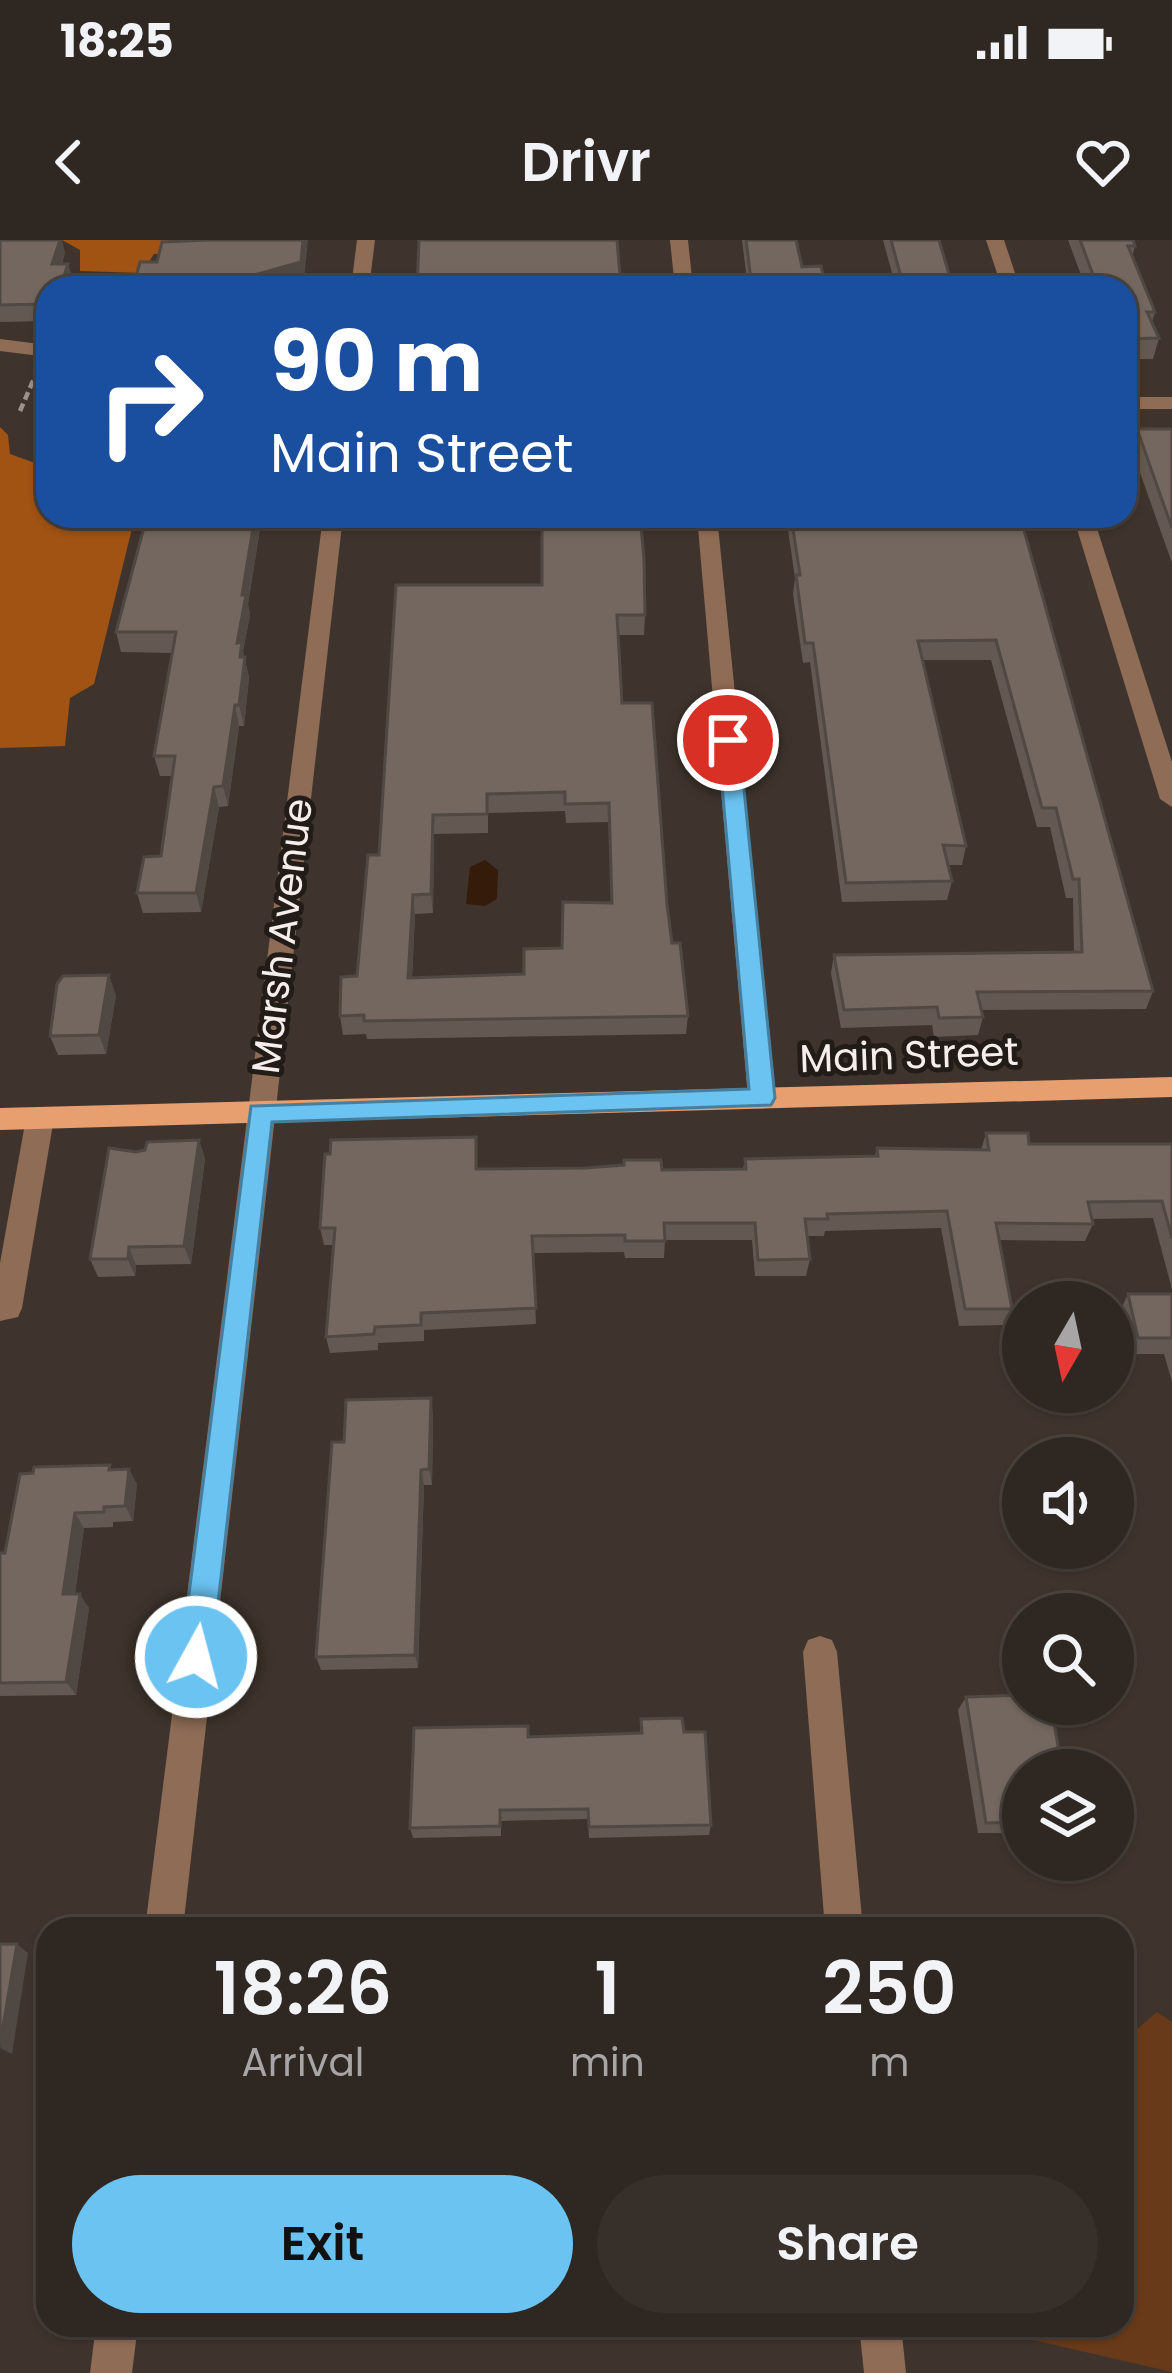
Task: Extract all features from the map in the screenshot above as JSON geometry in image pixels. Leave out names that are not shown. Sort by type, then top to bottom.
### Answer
[{"type":"main road","name":"Main Street","points":[[0,1119],[1172,1087]]},
{"type":"street","points":[[362,276],[366,240]]},
{"type":"street","points":[[679,240],[683,276]]},
{"type":"street","points":[[995,240],[1006,276]]},
{"type":"street","points":[[0,345],[36,350]]},
{"type":"street","points":[[1137,403],[1172,403]]},
{"type":"street","name":"Marsh Avenue","points":[[165,1917],[332,528]]},
{"type":"street","points":[[708,528],[762,1098]]},
{"type":"street","points":[[1087,528],[1172,799]]},
{"type":"street","points":[[0,1308],[7,1308],[40,1118]]},
{"type":"street","points":[[820,1652],[843,1917]]},
{"type":"street","points":[[111,2373],[116,2337]]},
{"type":"street","points":[[881,2337],[885,2373]]},
{"type":"shaded area","points":[[62,240],[206,240],[203,252],[154,254],[142,273],[80,271],[80,250]]},
{"type":"shaded area","points":[[0,427],[8,435],[10,454],[35,463],[36,528],[132,528],[94,684],[70,698],[65,746],[0,748]]},
{"type":"shaded area","points":[[485,860],[498,870],[497,899],[485,906],[466,904],[470,867]]},
{"type":"shaded area","points":[[1157,2012],[1172,2022],[1172,2372],[1020,2337],[1134,2337],[1134,2032]]},
{"type":"building","points":[[0,240],[60,240],[52,264],[68,264],[64,276],[36,276],[36,304],[0,305]]},
{"type":"building","points":[[303,240],[301,262],[254,276],[136,276],[140,262],[157,262],[162,242]]},
{"type":"building","points":[[419,240],[617,240],[620,276],[418,276]]},
{"type":"building","points":[[746,240],[796,240],[802,267],[821,266],[823,276],[750,276]]},
{"type":"building","points":[[891,240],[939,240],[950,276],[901,276]]},
{"type":"building","points":[[1080,240],[1133,240],[1135,246],[1128,246],[1155,312],[1147,312],[1159,338],[1137,339],[1137,276],[1094,276]]},
{"type":"building","points":[[1137,429],[1172,429],[1172,528]]},
{"type":"building","points":[[144,528],[253,528],[237,643],[242,642],[240,657],[245,657],[239,705],[235,705],[223,786],[214,787],[196,893],[137,893],[144,857],[161,856],[175,756],[154,756],[176,632],[116,632]]},
{"type":"building","points":[[542,528],[641,528],[645,615],[617,615],[622,703],[652,703],[667,904],[672,943],[680,943],[688,1016],[364,1021],[364,1015],[340,1016],[341,977],[357,976],[368,855],[379,855],[396,585],[542,585]],"holes":[[[565,792],[565,804],[609,803],[612,903],[563,902],[562,948],[524,949],[524,974],[408,978],[413,895],[431,894],[433,815],[487,814],[487,794]]]},
{"type":"building","points":[[793,528],[1023,528],[1153,991],[977,992],[983,1017],[939,1018],[937,1007],[844,1010],[834,955],[1082,952],[1079,879],[1073,879],[1056,808],[1042,808],[996,640],[918,641],[966,846],[943,845],[952,881],[846,883],[813,643],[805,643],[796,575],[800,575]]},
{"type":"building","points":[[109,975],[99,1035],[50,1036],[57,984],[63,976]]},
{"type":"building","points":[[986,1133],[1028,1133],[1029,1144],[1172,1144],[1172,1238],[1162,1201],[1088,1202],[1093,1224],[996,1223],[1007,1281],[1002,1281],[1002,1309],[965,1309],[947,1211],[827,1214],[828,1219],[805,1219],[810,1259],[758,1260],[755,1223],[664,1223],[665,1241],[625,1241],[625,1235],[532,1236],[536,1308],[421,1313],[421,1325],[375,1327],[374,1334],[326,1337],[335,1228],[320,1228],[325,1154],[330,1154],[331,1140],[476,1137],[476,1169],[585,1168],[624,1165],[624,1160],[661,1160],[662,1170],[746,1169],[745,1159],[878,1156],[877,1148],[989,1150]]},
{"type":"building","points":[[199,1140],[184,1246],[129,1247],[128,1259],[90,1259],[109,1148],[136,1152],[145,1150],[147,1142]]},
{"type":"building","points":[[1134,1294],[1172,1294],[1172,1338],[1138,1338]]},
{"type":"building","points":[[431,1398],[429,1469],[421,1470],[415,1655],[316,1657],[332,1442],[344,1442],[346,1400]]},
{"type":"building","points":[[110,1465],[109,1470],[129,1469],[125,1506],[75,1513],[63,1594],[80,1594],[66,1682],[0,1683],[0,1553],[5,1553],[20,1474],[33,1473],[34,1467]]},
{"type":"building","points":[[1002,1696],[1002,1725],[1054,1725],[1058,1749],[1002,1749],[1002,1823],[986,1823],[966,1697]]},
{"type":"building","points":[[682,1718],[684,1732],[705,1732],[711,1825],[589,1827],[588,1809],[500,1810],[500,1826],[410,1828],[414,1728],[528,1726],[528,1737],[642,1733],[641,1719]]},
{"type":"building","points":[[0,1944],[17,1944],[0,2044]]},
{"type":"route","points":[[196,1657],[260,1112],[762,1098],[728,740]]}]
